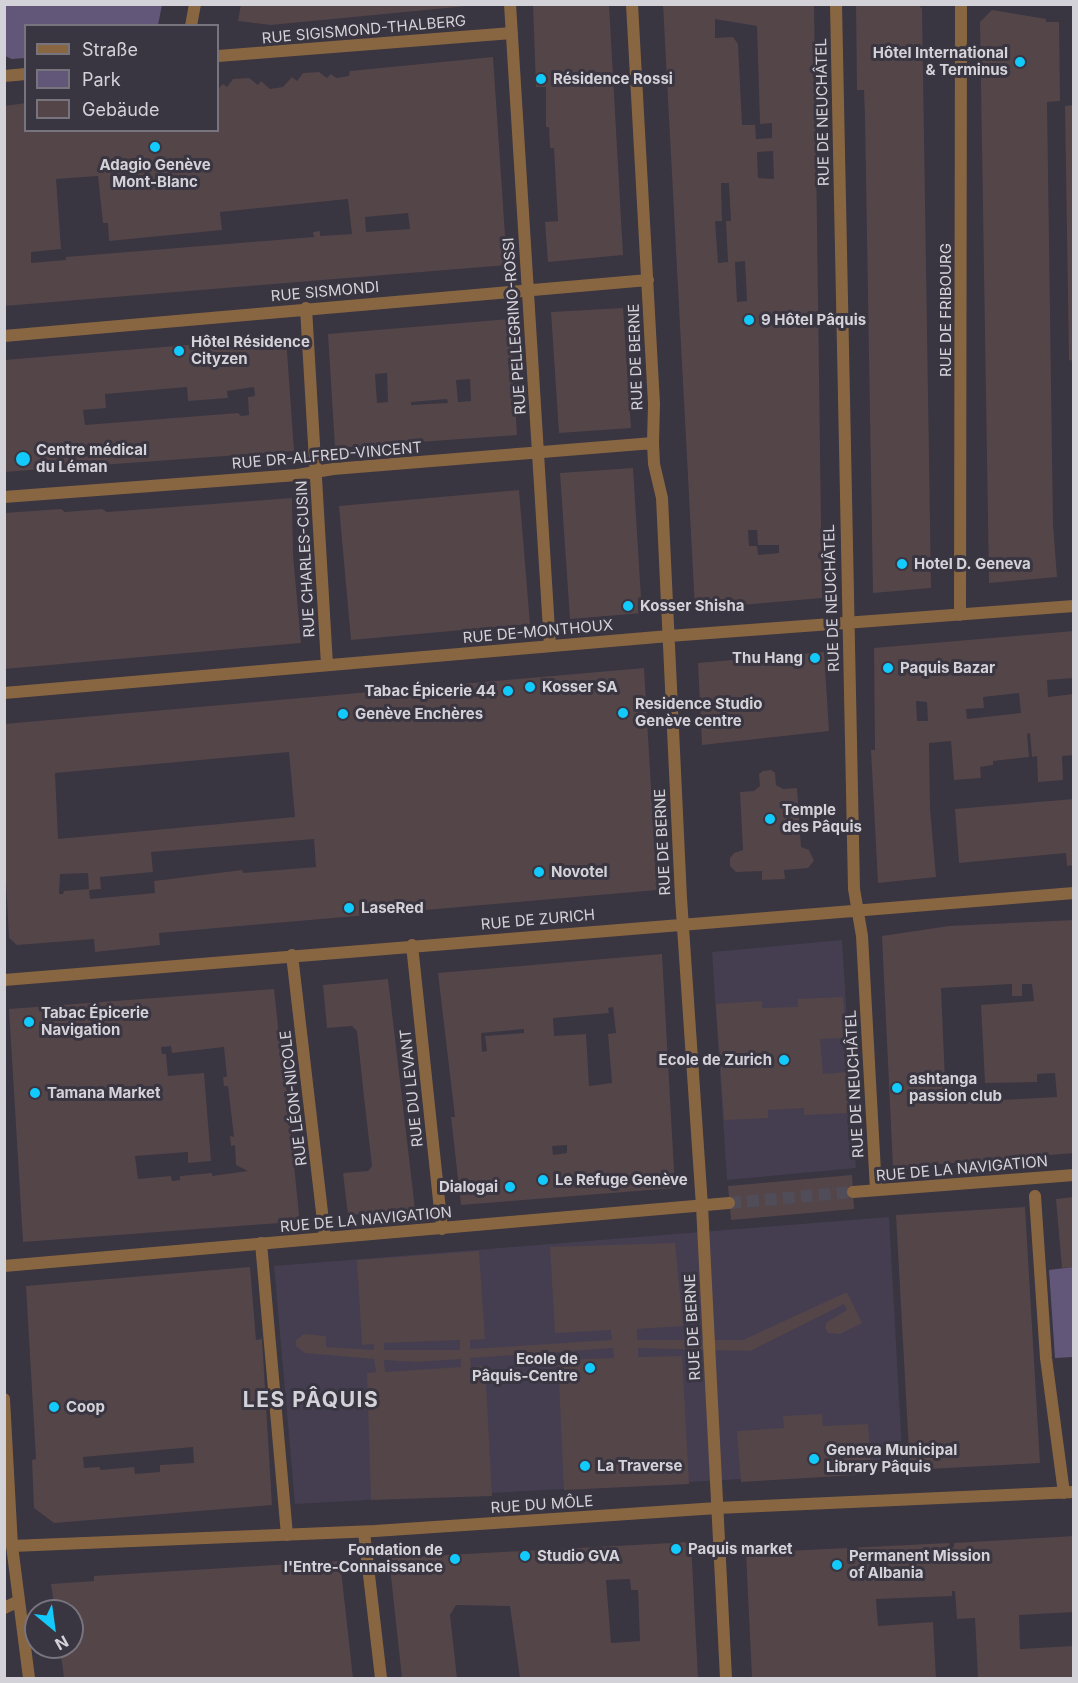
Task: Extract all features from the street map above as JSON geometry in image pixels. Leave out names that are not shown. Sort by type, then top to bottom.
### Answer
[{"type":"street","points":[[191,24],[195,4]]},
{"type":"street","name":"RUE PELLEGRINO-ROSSI","points":[[510,4],[550,646]]},
{"type":"street","name":"RUE DE BERNE","points":[[632,4],[654,404],[653,443],[662,498],[683,923],[702,1206],[726,1678]]},
{"type":"street","name":"RUE DE NEUCHÂTEL","points":[[836,4],[856,910],[862,936],[876,1190]]},
{"type":"street","name":"RUE DE FRIBOURG","points":[[960,615],[961,4]]},
{"type":"street","name":"RUE SIGISMOND-THALBERG","points":[[219,57],[512,33]]},
{"type":"street","points":[[4,76],[24,74]]},
{"type":"street","name":"RUE SISMONDI","points":[[4,336],[648,280]]},
{"type":"street","name":"RUE CHARLES-CUSIN","points":[[306,308],[327,665]]},
{"type":"street","name":"RUE DR-ALFRED-VINCENT","points":[[4,497],[297,475],[316,471],[653,443]]},
{"type":"street","name":"RUE DE-MONTHOUX","points":[[4,693],[669,636],[848,625],[1074,606]]},
{"type":"street","name":"RUE DE ZURICH","points":[[4,980],[412,945],[1074,893]]},
{"type":"street","name":"RUE DU LEVANT","points":[[412,945],[442,1229]]},
{"type":"street","name":"RUE LÉON-NICOLE","points":[[292,955],[325,1238]]},
{"type":"street","name":"RUE DE LA NAVIGATION","points":[[853,1192],[1074,1175]]},
{"type":"street","points":[[1035,1196],[1046,1358],[1069,1493]]},
{"type":"street","name":"RUE DE LA NAVIGATION","points":[[4,1266],[729,1203]]},
{"type":"street","points":[[261,1243],[286,1535]]},
{"type":"street","points":[[4,1400],[12,1546],[29,1678]]},
{"type":"street","name":"RUE DU MÔLE","points":[[12,1546],[364,1532],[717,1508],[1069,1493]]},
{"type":"street","points":[[364,1532],[381,1678]]},
{"type":"street","points":[[4,1608],[19,1601]]},
{"type":"shaded area","name":"Ecole de Zurich","points":[[842,940],[856,1168],[727,1180],[712,952]]},
{"type":"shaded area","name":"Ecole de Pâquis-Centre","points":[[889,1217],[903,1470],[295,1504],[274,1266]]},
{"type":"green space","points":[[5,4],[162,5],[158,24],[24,24],[24,58],[12,59],[5,56]]},
{"type":"green space","points":[[1073,1267],[1073,1357],[1055,1358],[1049,1270]]},
{"type":"building","points":[[241,4],[467,4],[467,6],[271,25],[238,21]]},
{"type":"building","points":[[533,4],[609,5],[623,255],[548,262],[545,222],[558,221],[554,148],[550,148],[549,127],[546,127],[546,87],[536,87]]},
{"type":"building","points":[[663,4],[814,4],[822,598],[695,609]],"holes":[[[715,19],[757,26],[760,124],[772,123],[772,138],[756,139],[755,125],[742,125],[738,44],[733,37],[715,38]],[[773,151],[774,179],[758,178],[757,152]],[[721,183],[729,183],[731,221],[726,221],[728,262],[718,263],[715,221],[722,221]],[[745,261],[747,301],[737,302],[735,262]],[[748,530],[757,530],[758,545],[779,545],[779,553],[758,555],[757,546],[749,546]]]},
{"type":"building","points":[[856,4],[918,4],[922,9],[931,588],[873,593],[865,118],[864,90],[857,90]]},
{"type":"building","points":[[992,10],[1046,19],[1046,22],[1059,22],[1060,101],[1047,102],[1053,524],[1057,577],[989,583],[980,22]]},
{"type":"building","points":[[493,57],[507,265],[4,306],[4,106],[24,103],[24,132],[219,132],[219,88],[223,84],[227,87],[233,79],[249,78],[258,85],[261,81],[270,89],[283,87],[292,77],[297,81],[303,73],[319,72],[327,78],[331,74],[336,78],[349,76],[350,71]],"holes":[[[98,176],[103,223],[108,223],[109,241],[222,230],[220,212],[348,199],[352,234],[320,236],[320,231],[313,232],[314,237],[66,257],[66,260],[31,263],[31,252],[61,249],[56,179]],[[408,213],[410,229],[366,232],[365,217]]]},
{"type":"building","points":[[1074,105],[1074,361],[1069,360],[1065,106]]},
{"type":"building","points":[[623,308],[631,428],[559,433],[551,312]]},
{"type":"building","points":[[510,319],[517,435],[335,448],[328,334]],"holes":[[[387,373],[388,402],[377,403],[375,374]],[[470,379],[471,401],[458,402],[456,380]],[[447,399],[448,403],[411,405],[411,402]]]},
{"type":"building","points":[[286,337],[294,451],[4,472],[4,360]],"holes":[[[187,387],[188,401],[228,398],[227,391],[254,387],[255,396],[248,397],[249,415],[241,416],[238,413],[85,425],[83,410],[106,408],[105,394]]]},
{"type":"building","points":[[633,468],[642,613],[570,619],[560,473]]},
{"type":"building","points":[[519,490],[530,624],[351,640],[339,506]]},
{"type":"building","points":[[292,498],[293,555],[301,643],[4,669],[4,513],[61,509],[65,512],[102,509],[107,512]]},
{"type":"building","points":[[1074,631],[1074,678],[1047,680],[1048,697],[1074,694],[1074,755],[1062,756],[1063,780],[1038,782],[1037,756],[1032,757],[1030,733],[1027,734],[1029,757],[993,761],[993,765],[980,767],[981,778],[954,780],[951,741],[929,743],[930,809],[936,877],[878,883],[871,750],[875,750],[874,648]],"holes":[[[1019,693],[1021,713],[967,719],[966,709],[984,708],[983,697]],[[916,701],[927,702],[928,721],[917,721]]]},
{"type":"building","points":[[824,652],[829,731],[702,745],[698,663]]},
{"type":"building","points":[[644,668],[657,890],[159,933],[160,945],[95,952],[94,939],[17,945],[9,938],[4,844],[4,724]],"holes":[[[289,752],[295,817],[58,839],[55,773]],[[314,839],[316,867],[243,873],[242,870],[154,881],[155,893],[90,899],[89,890],[101,889],[100,877],[153,872],[151,852]],[[88,873],[89,889],[64,891],[63,894],[59,894],[60,874]]]},
{"type":"building","name":"Temple des Pâquis","points":[[771,770],[775,773],[776,785],[783,789],[797,788],[801,847],[809,850],[814,861],[808,868],[784,870],[785,879],[762,880],[762,871],[736,872],[730,866],[730,858],[734,853],[743,850],[740,792],[754,791],[760,786],[759,774]]},
{"type":"building","points":[[1074,799],[1074,865],[1067,866],[1066,853],[959,863],[955,809]]},
{"type":"building","points":[[1074,920],[1074,1153],[893,1168],[882,936],[949,926]],"holes":[[[1012,984],[1012,996],[1022,996],[1022,984],[1032,984],[1034,1001],[981,1005],[985,1083],[1037,1082],[1037,1074],[1055,1073],[1057,1097],[946,1103],[941,988]]]},
{"type":"building","points":[[662,954],[675,1188],[461,1205],[451,1117],[455,1117],[438,973]],"holes":[[[613,1007],[616,1033],[608,1034],[612,1083],[589,1086],[586,1034],[554,1036],[553,1018],[609,1013],[608,1008]],[[524,1029],[524,1033],[485,1036],[487,1051],[482,1052],[481,1033]],[[567,1145],[567,1153],[553,1155],[552,1146]]]},
{"type":"building","points":[[388,979],[415,1209],[348,1215],[343,1173],[368,1171],[372,1166],[357,1031],[352,1026],[327,1028],[323,985]]},
{"type":"building","points":[[274,989],[299,1215],[293,1222],[23,1242],[9,1009]],"holes":[[[171,1046],[172,1053],[224,1047],[227,1077],[223,1077],[224,1086],[228,1086],[234,1137],[230,1136],[231,1146],[235,1145],[236,1165],[248,1171],[212,1176],[212,1173],[180,1176],[180,1180],[172,1181],[171,1176],[138,1179],[135,1156],[188,1152],[188,1163],[211,1161],[204,1073],[168,1076],[166,1054],[162,1054],[161,1047]]]},
{"type":"building","points":[[843,997],[846,1038],[820,1039],[823,1074],[847,1072],[849,1113],[804,1115],[804,1108],[768,1110],[768,1118],[724,1120],[716,1004],[762,1001],[762,1008],[798,1007],[798,999]]},
{"type":"building","points":[[852,1175],[854,1209],[731,1220],[728,1186]]},
{"type":"building","points":[[1074,1197],[1074,1267],[1062,1268],[1056,1199]]},
{"type":"building","points":[[1025,1207],[1040,1463],[910,1470],[896,1215]]},
{"type":"building","points":[[675,1243],[683,1326],[637,1329],[637,1340],[743,1340],[847,1292],[862,1323],[840,1334],[828,1333],[825,1327],[827,1322],[847,1310],[844,1304],[750,1351],[638,1348],[638,1357],[682,1356],[689,1484],[564,1490],[558,1360],[614,1358],[613,1348],[470,1358],[471,1367],[485,1366],[492,1496],[371,1500],[367,1373],[376,1372],[374,1359],[305,1353],[296,1346],[296,1340],[304,1334],[326,1336],[326,1347],[374,1350],[374,1344],[362,1345],[357,1260],[479,1251],[485,1339],[470,1340],[470,1349],[612,1340],[611,1330],[555,1333],[550,1247]],"holes":[[[460,1340],[460,1350],[384,1350],[384,1343]],[[461,1359],[461,1367],[385,1372],[384,1360],[416,1362]]]},
{"type":"building","points":[[250,1267],[256,1340],[262,1339],[272,1505],[54,1523],[34,1508],[32,1460],[36,1459],[26,1286]],"holes":[[[193,1447],[194,1463],[160,1465],[160,1472],[135,1474],[134,1467],[100,1470],[100,1467],[84,1468],[83,1457]]]},
{"type":"building","points":[[822,1414],[823,1426],[868,1424],[872,1474],[741,1482],[737,1431],[784,1428],[783,1416]]},
{"type":"building","points":[[1074,1536],[1074,1612],[1019,1615],[1020,1649],[1074,1646],[1074,1678],[978,1678],[975,1618],[957,1619],[955,1591],[952,1591],[952,1596],[876,1599],[878,1626],[933,1622],[936,1678],[752,1678],[746,1553],[949,1543],[950,1548],[954,1547],[954,1543]]},
{"type":"building","points":[[691,1542],[698,1678],[520,1678],[510,1606],[456,1605],[450,1615],[457,1678],[402,1678],[389,1558]],"holes":[[[630,1579],[631,1590],[638,1590],[640,1641],[611,1643],[606,1580]]]},
{"type":"building","points":[[340,1561],[353,1678],[64,1678],[62,1659],[84,1659],[84,1599],[53,1599],[51,1584],[94,1581],[94,1576]]},
{"type":"tunnel","points":[[729,1203],[853,1192]]},
{"type":"place","name":"Hôtel International & Terminus","points":[[1020,62]]},
{"type":"place","name":"Résidence Rossi","points":[[541,79]]},
{"type":"place","name":"Adagio Genève Mont-Blanc","points":[[155,147]]},
{"type":"place","name":"9 Hôtel Pâquis","points":[[749,320]]},
{"type":"place","name":"Hôtel Résidence Cityzen","points":[[179,351]]},
{"type":"place","name":"Centre médical du Léman","points":[[23,459]]},
{"type":"place","name":"Hotel D. Geneva","points":[[902,564]]},
{"type":"place","name":"Kosser Shisha","points":[[628,606]]},
{"type":"place","name":"Thu Hang","points":[[815,658]]},
{"type":"place","name":"Paquis Bazar","points":[[888,668]]},
{"type":"place","name":"Kosser SA","points":[[530,687]]},
{"type":"place","name":"Tabac Épicerie 44","points":[[508,691]]},
{"type":"place","name":"Residence Studio Genève centre","points":[[623,713]]},
{"type":"place","name":"Genève Enchères","points":[[343,714]]},
{"type":"place","name":"Temple des Pâquis","points":[[770,819]]},
{"type":"place","name":"Novotel","points":[[539,872]]},
{"type":"place","name":"LaseRed","points":[[349,908]]},
{"type":"place","name":"Tabac Épicerie Navigation","points":[[29,1022]]},
{"type":"place","name":"Ecole de Zurich","points":[[784,1060]]},
{"type":"place","name":"ashtanga passion club","points":[[897,1088]]},
{"type":"place","name":"Tamana Market","points":[[35,1093]]},
{"type":"place","name":"Le Refuge Genève","points":[[543,1180]]},
{"type":"place","name":"Dialogai","points":[[510,1187]]},
{"type":"place","name":"Ecole de Pâquis-Centre","points":[[590,1368]]},
{"type":"place","name":"Coop","points":[[54,1407]]},
{"type":"place","name":"Geneva Municipal Library Pâquis","points":[[814,1459]]},
{"type":"place","name":"La Traverse","points":[[585,1466]]},
{"type":"place","name":"Paquis market","points":[[676,1549]]},
{"type":"place","name":"Studio GVA","points":[[525,1556]]},
{"type":"place","name":"Fondation de l'Entre-Connaissance","points":[[455,1559]]},
{"type":"place","name":"Permanent Mission of Albania","points":[[837,1565]]},
{"type":"district","name":"LES PÂQUIS","points":[[311,1401]]}]
